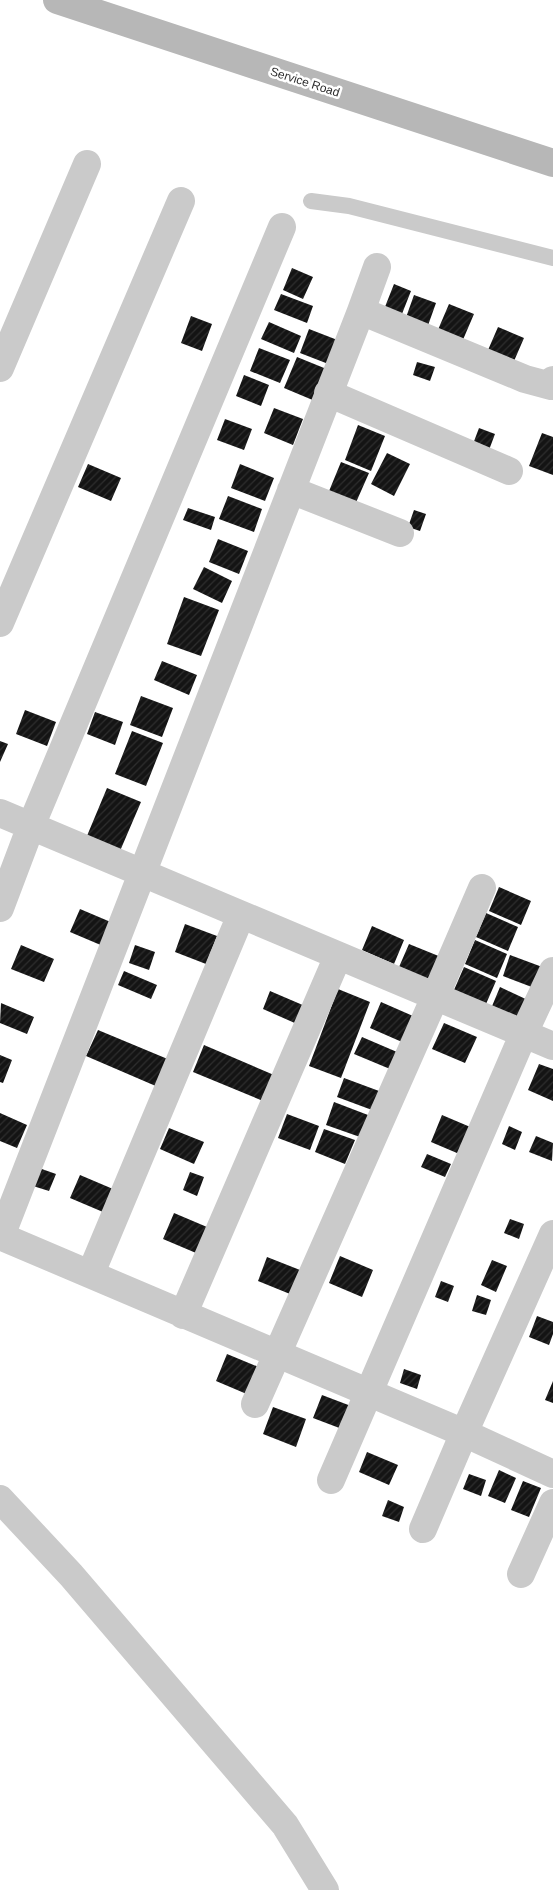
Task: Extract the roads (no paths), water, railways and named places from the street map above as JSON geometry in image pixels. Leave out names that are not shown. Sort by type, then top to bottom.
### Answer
[{"type":"main road","name":"Service Road","points":[[57,0],[553,163]]},
{"type":"street","points":[[0,368],[87,164]]},
{"type":"street","points":[[0,623],[181,201]]},
{"type":"street","points":[[0,908],[31,826],[282,227]]},
{"type":"street","points":[[377,267],[0,1236],[91,1273],[183,1315],[464,1433],[553,1474]]},
{"type":"street","points":[[361,311],[525,379],[551,386],[553,380]]},
{"type":"street","points":[[328,393],[508,471]]},
{"type":"street","points":[[291,490],[400,533]]},
{"type":"street","points":[[0,813],[553,1046]]},
{"type":"street","points":[[255,1404],[482,888]]},
{"type":"street","points":[[91,1273],[241,915]]},
{"type":"street","points":[[183,1315],[338,956]]},
{"type":"street","points":[[331,1480],[553,971]]},
{"type":"street","points":[[423,1529],[553,1234]]},
{"type":"street","points":[[0,1499],[71,1575],[285,1825],[325,1890]]},
{"type":"street","points":[[521,1574],[553,1503]]},
{"type":"lane","points":[[311,200],[348,206],[553,258]]}]
